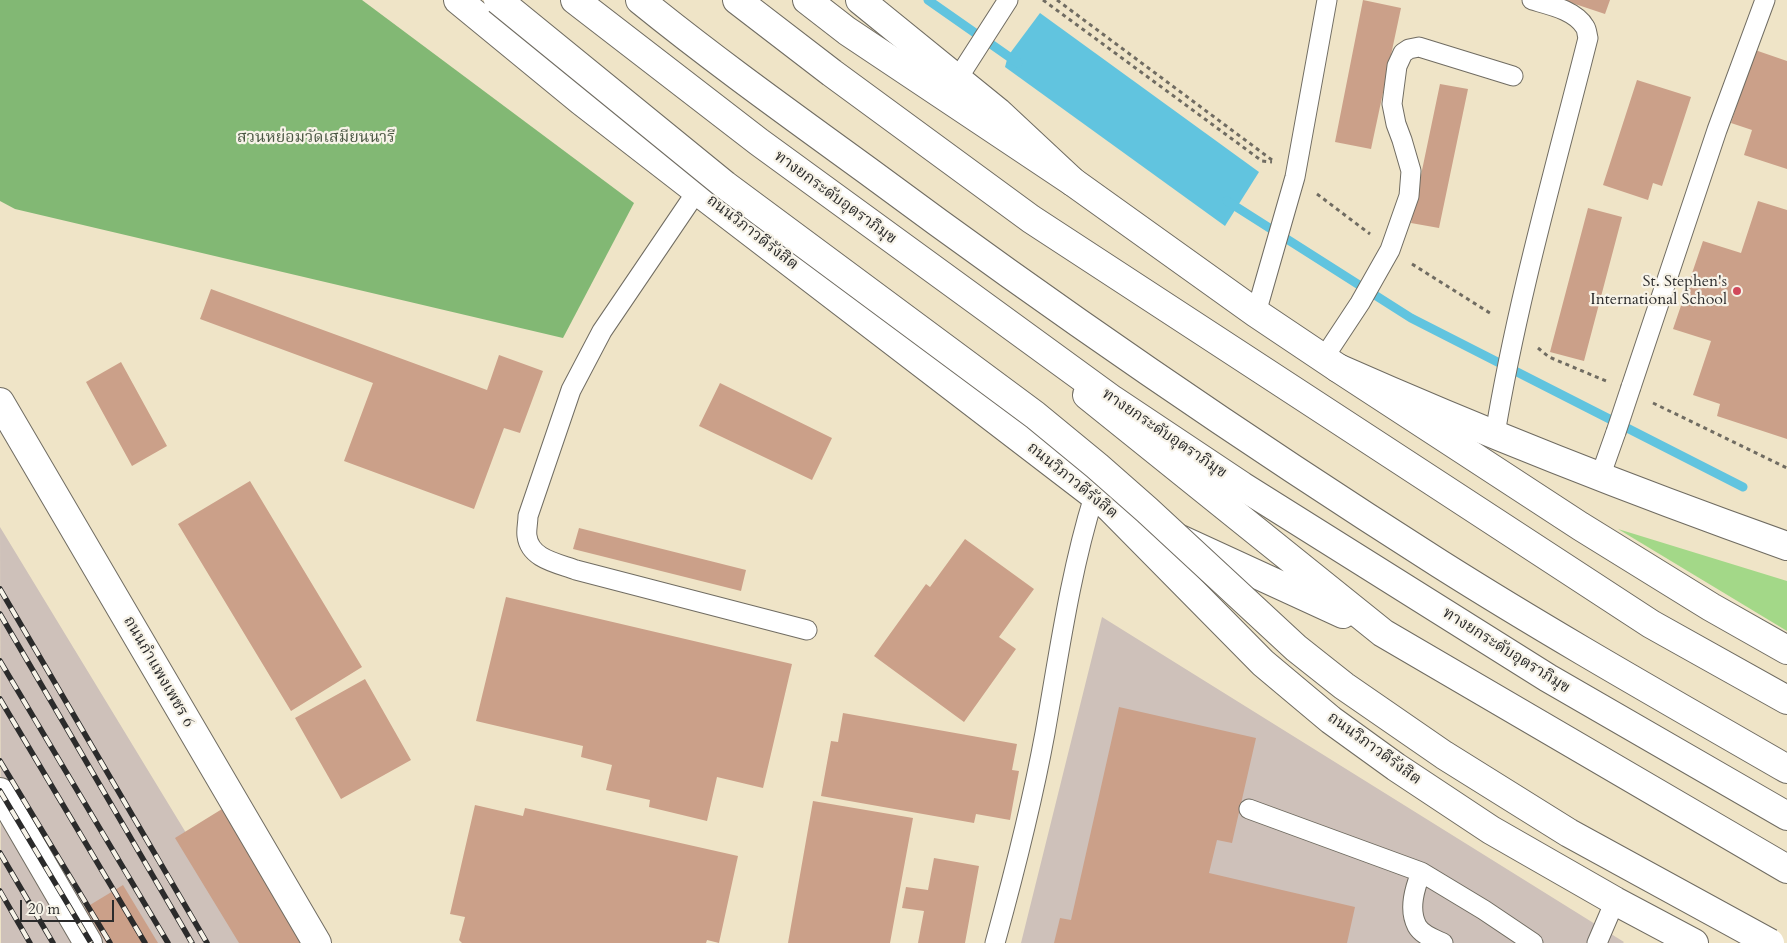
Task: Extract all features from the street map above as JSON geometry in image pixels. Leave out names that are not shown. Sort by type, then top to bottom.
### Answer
[{"type":"main road","name":"ถนนวิภาวดีรังสิต","points":[[458,0],[581,101],[1097,506],[1263,663],[1331,720],[1396,768],[1491,830],[1615,901],[1694,943]]},
{"type":"main road","points":[[498,0],[725,185],[1035,415],[1147,510],[1296,648],[1344,686],[1444,755],[1569,833],[1770,943]]},
{"type":"main road","points":[[562,0],[971,302],[1383,633]]},
{"type":"main road","name":"ทางยกระดับอุตราภิมุข","points":[[575,0],[759,142],[1114,400],[1242,486],[1540,672],[1787,816]]},
{"type":"main road","points":[[640,0],[774,102],[986,258],[1122,354],[1440,564],[1582,651],[1787,769]]},
{"type":"main road","points":[[737,0],[832,73],[1032,219],[1651,624],[1787,700]]},
{"type":"main road","points":[[806,0],[847,31],[1074,182],[1330,364],[1580,526],[1787,650]]},
{"type":"main road","points":[[860,0],[998,112],[1074,182]]},
{"type":"main road","points":[[1330,364],[1428,408],[1600,477],[1787,546]]},
{"type":"main road","name":"ถนนกำแพงเพชร 6","points":[[0,402],[317,943]]},
{"type":"main road","points":[[1097,506],[1383,633],[1787,869]]},
{"type":"main road","points":[[0,792],[85,942]]},
{"type":"lane","points":[[958,78],[1008,0]]},
{"type":"lane","points":[[1256,313],[1295,177],[1327,0]]},
{"type":"lane","points":[[1495,434],[1505,376],[1588,38],[1585,26],[1576,18],[1563,10],[1532,0]]},
{"type":"lane","points":[[1600,477],[1717,130],[1765,0]]},
{"type":"lane","points":[[1330,364],[1360,303],[1390,250],[1409,196],[1411,171],[1396,124],[1392,104],[1397,66],[1402,53],[1419,47],[1513,76]]},
{"type":"lane","points":[[697,191],[602,331],[571,390],[528,516],[527,537],[533,550],[541,557],[576,570],[807,630]]},
{"type":"lane","points":[[996,943],[1040,757],[1074,574],[1097,506]]},
{"type":"lane","points":[[1249,809],[1420,872],[1484,910],[1533,943]]},
{"type":"lane","points":[[1420,872],[1414,892],[1414,914],[1418,926],[1427,935],[1443,943]]},
{"type":"lane","points":[[1597,943],[1615,901]]},
{"type":"path","points":[[1043,0],[1262,162],[1275,163]]},
{"type":"shaded area","points":[[0,527],[253,943],[1,943]]},
{"type":"shaded area","points":[[1102,617],[1624,942],[1021,943]]},
{"type":"green space","name":"สวนหย่อมวัดเสมียนนารี","points":[[0,0],[362,0],[634,203],[563,338],[15,209],[0,201]]},
{"type":"green space","points":[[1618,529],[1787,581],[1787,631]]},
{"type":"water","points":[[1040,13],[1259,172],[1225,226],[1005,67],[1008,56]]},
{"type":"building","points":[[1363,0],[1401,8],[1371,149],[1335,142]]},
{"type":"building","points":[[1563,0],[1610,0],[1605,14]]},
{"type":"building","points":[[1755,50],[1787,61],[1787,169],[1744,155],[1752,130],[1731,123]]},
{"type":"building","points":[[1637,80],[1691,97],[1662,186],[1653,183],[1648,200],[1603,185]]},
{"type":"building","points":[[1440,84],[1468,89],[1439,228],[1411,223]]},
{"type":"building","name":"St. Stephen's International School","points":[[1758,201],[1787,210],[1787,439],[1717,416],[1720,404],[1693,395],[1711,341],[1673,329],[1703,241],[1741,253]]},
{"type":"building","points":[[1588,208],[1622,217],[1584,361],[1550,352]]},
{"type":"building","points":[[211,289],[487,390],[499,355],[543,371],[520,433],[504,428],[474,509],[344,461],[373,383],[200,319]]},
{"type":"building","points":[[121,362],[167,446],[132,466],[86,382]]},
{"type":"building","points":[[720,383],[832,438],[812,480],[699,426]]},
{"type":"building","points":[[250,481],[362,667],[291,711],[178,524]]},
{"type":"building","points":[[579,528],[746,570],[741,591],[573,549]]},
{"type":"building","points":[[965,539],[1034,589],[999,637],[1016,649],[964,722],[874,656],[926,584],[930,587]]},
{"type":"building","points":[[506,597],[792,664],[763,788],[717,777],[707,821],[649,807],[650,800],[606,790],[612,765],[581,757],[583,746],[476,721]]},
{"type":"building","points":[[365,679],[411,760],[341,799],[295,718]]},
{"type":"building","points":[[1119,707],[1256,738],[1232,843],[1217,840],[1209,873],[1355,907],[1347,943],[1054,943],[1060,918],[1071,920]]},
{"type":"building","points":[[843,713],[1017,744],[1012,770],[1019,771],[1010,820],[976,814],[974,823],[821,796],[831,741],[838,742]]},
{"type":"building","points":[[235,801],[321,943],[239,943],[175,838]]},
{"type":"building","points":[[813,801],[913,818],[890,943],[788,943]]},
{"type":"building","points":[[475,805],[523,816],[525,808],[738,856],[719,943],[707,940],[706,943],[462,943],[459,940],[465,917],[450,914]]},
{"type":"building","points":[[934,858],[979,866],[965,943],[918,943],[924,911],[902,908],[906,887],[928,890]]},
{"type":"building","points":[[123,885],[158,943],[106,943],[85,908]]},
{"type":"waterway","points":[[928,0],[1018,63]]},
{"type":"waterway","points":[[1227,201],[1411,318],[1743,487]]},
{"type":"railway","points":[[0,589],[207,943]]},
{"type":"railway","points":[[0,614],[192,943]]},
{"type":"railway","points":[[0,661],[168,943]]},
{"type":"railway","points":[[0,699],[145,943]]},
{"type":"railway","points":[[0,761],[110,943]]},
{"type":"railway","points":[[0,791],[91,943]]},
{"type":"railway","points":[[0,853],[53,943]]},
{"type":"railway","points":[[0,891],[30,943]]},
{"type":"place","name":"St. Stephen's International School","points":[[1737,291]]}]
